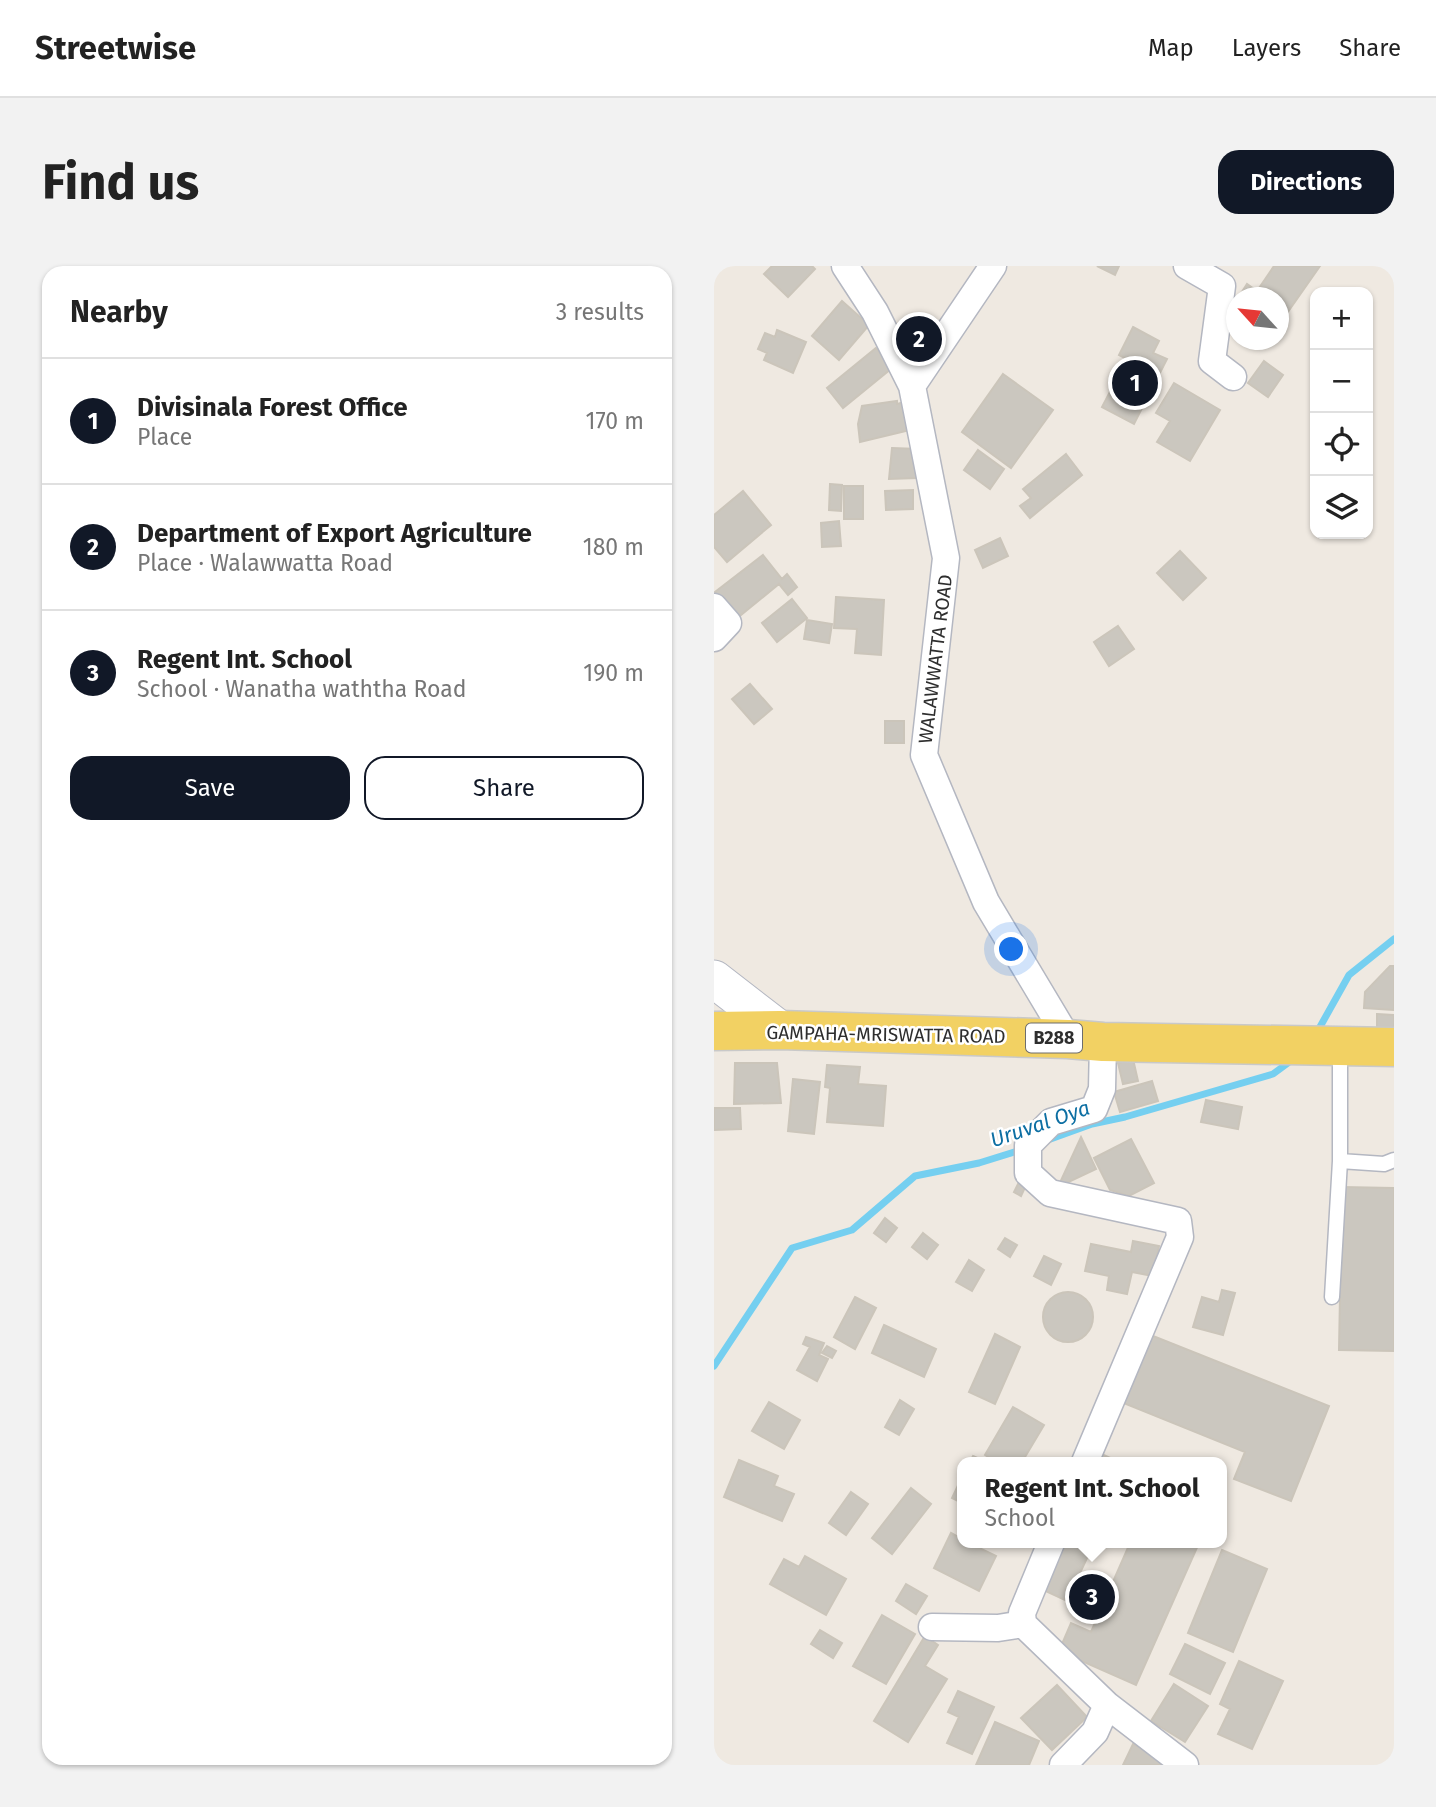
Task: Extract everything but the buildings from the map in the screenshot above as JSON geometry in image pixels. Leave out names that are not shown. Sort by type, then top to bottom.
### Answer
[{"type":"main road","name":"GAMPAHA-MRISWATTA ROAD","points":[[714,1031],[780,1030],[1394,1047]]},
{"type":"street","name":"WALAWWATTA ROAD","points":[[845,266],[875,312],[912,386],[946,558],[924,755],[986,902],[1085,1040]]},
{"type":"street","points":[[912,386],[993,266]]},
{"type":"street","points":[[1187,266],[1222,286],[1212,360],[1233,377]]},
{"type":"street","points":[[714,607],[727,623],[714,638]]},
{"type":"street","points":[[714,979],[780,1030]]},
{"type":"street","points":[[1085,1040],[1102,1089],[1094,1109],[1051,1122],[1028,1145],[1028,1172],[1050,1193],[1178,1221],[1180,1237],[1087,1457]]},
{"type":"street","points":[[1049,1548],[1022,1613],[1023,1624],[1107,1705],[1185,1765]]},
{"type":"street","points":[[932,1628],[998,1628],[1023,1624]]},
{"type":"street","points":[[1063,1765],[1095,1732],[1107,1705]]},
{"type":"lane","points":[[1332,1297],[1340,1161],[1340,1046]]},
{"type":"lane","points":[[1340,1161],[1384,1164],[1394,1160]]},
{"type":"waterway","name":"Uruval Oya","points":[[1316,1034],[1349,975],[1394,939]]},
{"type":"waterway","name":"Uruval Oya","points":[[1045,1141],[1092,1124],[1273,1074],[1292,1060]]},
{"type":"waterway","name":"Uruval Oya","points":[[714,1366],[792,1248],[852,1230],[915,1176],[979,1163],[1024,1149]]},
{"type":"place","name":"Department of Export Agriculture","points":[[919,339]]},
{"type":"place","name":"Divisinala Forest Office","points":[[1135,383]]},
{"type":"place","name":"Regent Int. School","points":[[1092,1597]]}]
